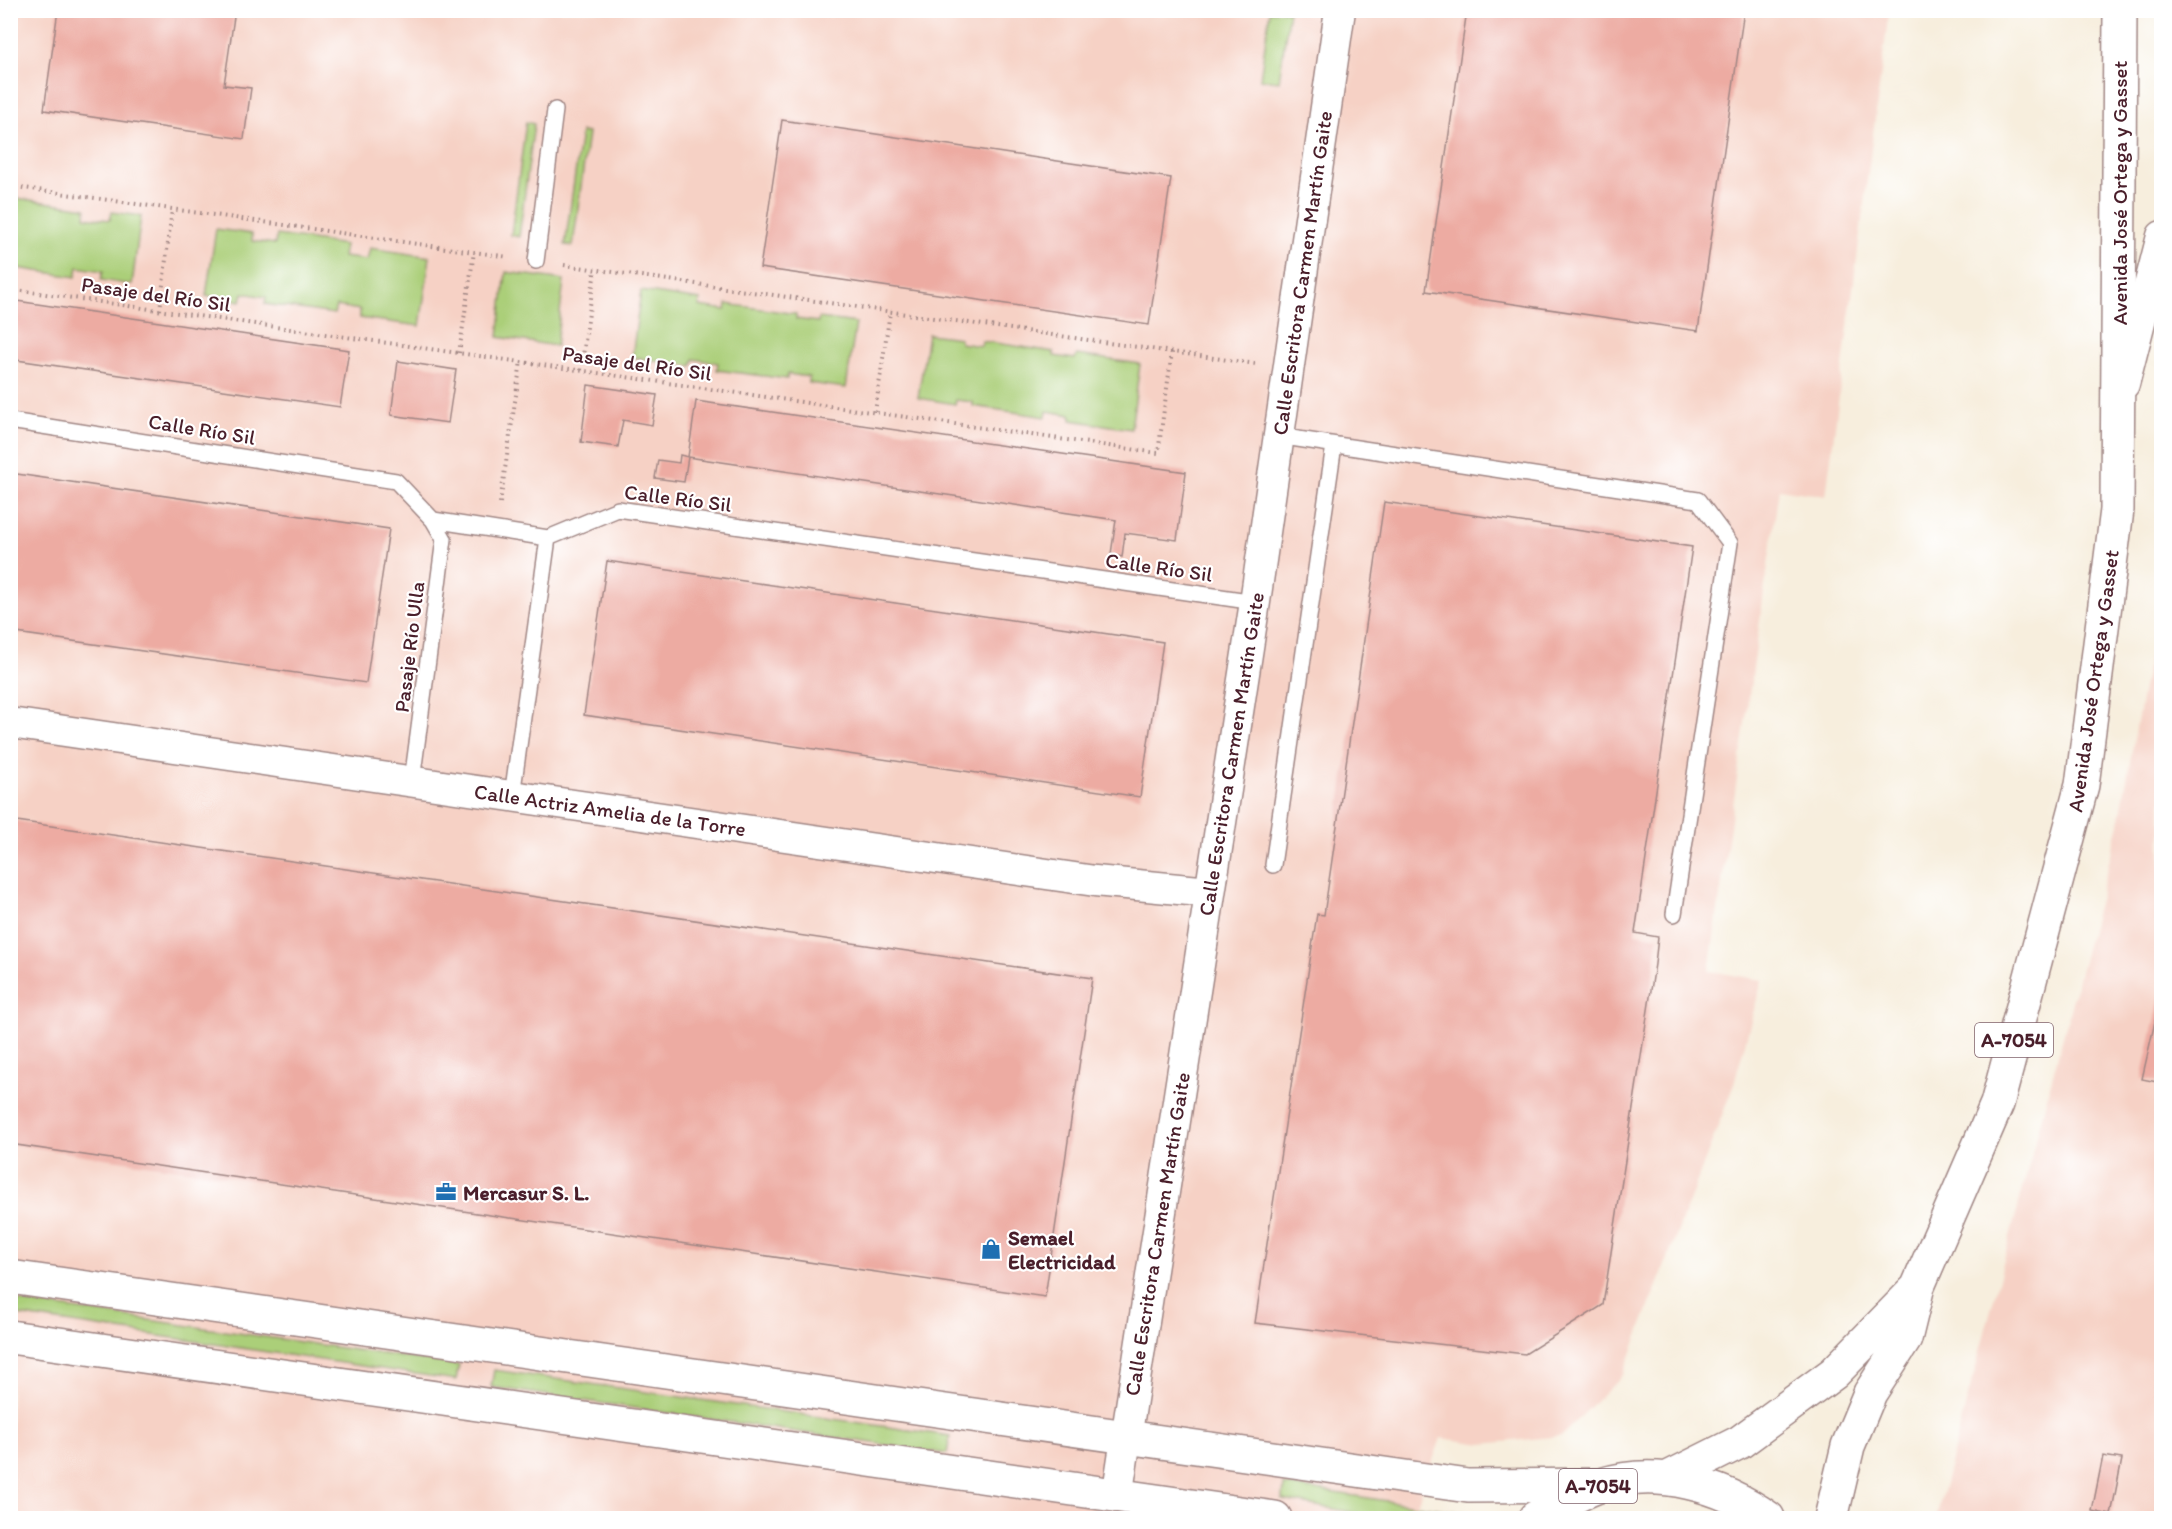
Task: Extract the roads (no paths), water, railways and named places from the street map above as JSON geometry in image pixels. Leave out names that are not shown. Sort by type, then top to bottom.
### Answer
[{"type":"street","name":"Calle Escritora Carmen Martín Gaite","points":[[1117,1497],[1255,602],[1340,10]]},
{"type":"street","name":"Avenida José Ortega y Gasset","points":[[1831,1518],[1848,1446],[1870,1393],[1905,1339],[1918,1286],[1997,1104],[2082,785],[2117,510],[2120,10]]},
{"type":"street","name":"Avenida José Ortega y Gasset","points":[[2118,411],[2162,236]]},
{"type":"street","name":"Calle Actriz Amelia de la Torre","points":[[10,723],[1095,880],[1210,892]]},
{"type":"street","points":[[10,1277],[1468,1486],[1600,1485]]},
{"type":"street","name":"Avenida José Ortega y Gasset","points":[[1668,1479],[1740,1442],[1834,1373],[1918,1286]]},
{"type":"street","points":[[10,1337],[1275,1518]]},
{"type":"street","name":"A-7054","points":[[1535,1518],[1600,1485],[1634,1479],[1668,1479],[1724,1492],[1768,1518]]},
{"type":"lane","points":[[536,261],[555,110]]},
{"type":"lane","name":"Calle Río Sil","points":[[10,421],[396,481],[433,520]]},
{"type":"lane","points":[[1278,436],[1698,500],[1730,543],[1674,914]]},
{"type":"lane","points":[[1273,865],[1334,445]]},
{"type":"lane","name":"Calle Río Sil","points":[[548,538],[618,509],[1255,602]]},
{"type":"lane","points":[[433,520],[548,538],[512,796]]},
{"type":"lane","name":"Pasaje Río Ulla","points":[[412,781],[444,539],[433,520]]},
{"type":"place","name":"Mercasur S. L.","points":[[446,1192]]},
{"type":"place","name":"Semael Electricidad","points":[[991,1249]]}]
